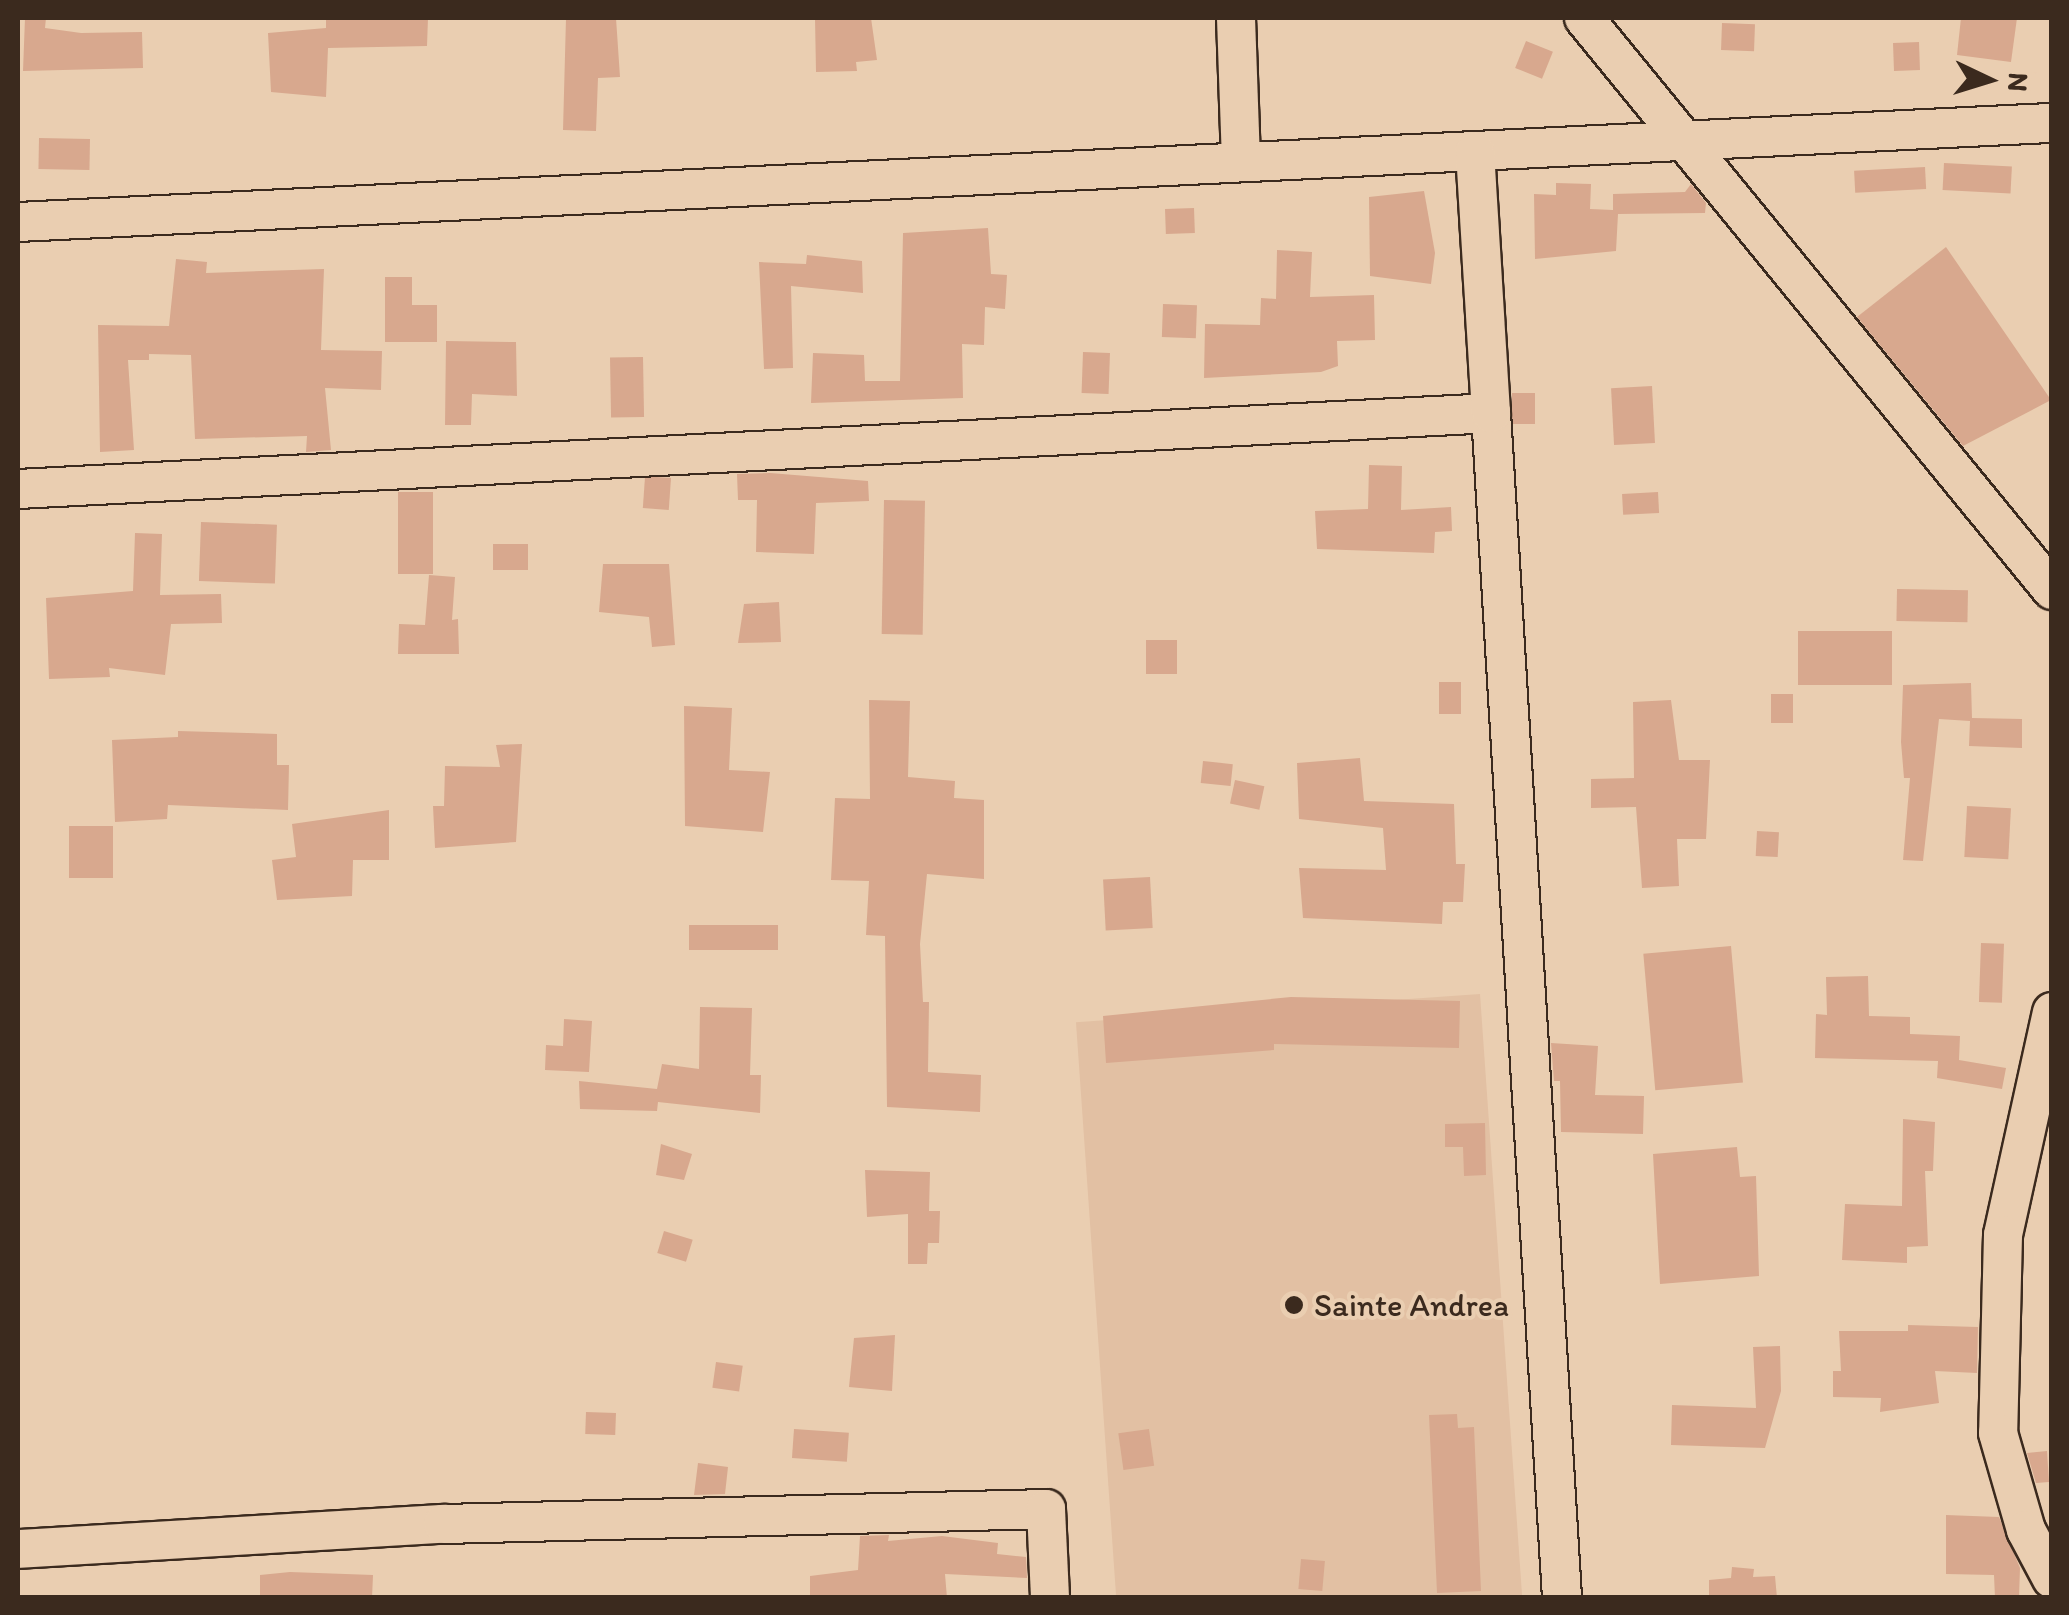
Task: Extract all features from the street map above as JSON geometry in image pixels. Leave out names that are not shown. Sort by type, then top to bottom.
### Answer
[{"type":"street","points":[[1236,18],[1240,162]]},
{"type":"street","points":[[1584,18],[2052,590]]},
{"type":"street","points":[[18,222],[2052,123]]},
{"type":"street","points":[[1475,151],[1562,1598]]},
{"type":"street","points":[[18,489],[1490,413]]},
{"type":"street","points":[[2052,1012],[2004,1235],[1998,1433],[2026,1530],[2052,1579]]},
{"type":"street","points":[[18,1549],[443,1524],[1046,1508],[1050,1598]]},
{"type":"shaded area","name":"Sainte Andrea","points":[[1480,994],[1522,1597],[1116,1598],[1076,1022]]},
{"type":"building","points":[[25,18],[46,18],[45,28],[81,33],[142,32],[143,68],[23,71]]},
{"type":"building","points":[[326,18],[428,18],[427,46],[328,48],[326,97],[271,92],[268,33],[326,28]]},
{"type":"building","points":[[566,18],[616,18],[620,77],[598,78],[596,131],[563,130]]},
{"type":"building","points":[[815,18],[871,18],[877,60],[856,62],[857,71],[816,72]]},
{"type":"building","points":[[1961,18],[2017,18],[2011,62],[1957,55]]},
{"type":"building","points":[[1722,23],[1755,24],[1754,51],[1721,50]]},
{"type":"building","points":[[1526,41],[1553,52],[1542,79],[1515,68]]},
{"type":"building","points":[[1919,42],[1920,70],[1894,71],[1893,43]]},
{"type":"building","points":[[39,138],[90,139],[89,170],[38,169]]},
{"type":"building","points":[[1944,163],[2012,167],[2010,194],[1943,190]]},
{"type":"building","points":[[1925,167],[1926,189],[1855,193],[1854,171]]},
{"type":"building","points":[[1556,183],[1591,184],[1590,209],[1613,210],[1613,194],[1685,192],[1691,184],[1706,203],[1705,213],[1618,214],[1616,251],[1535,259],[1534,194],[1556,195]]},
{"type":"building","points":[[1424,191],[1435,253],[1431,284],[1370,276],[1369,197]]},
{"type":"building","points":[[1194,208],[1195,233],[1166,234],[1165,209]]},
{"type":"building","points":[[988,228],[991,274],[1007,275],[1005,309],[985,307],[984,345],[962,344],[963,398],[811,403],[813,353],[864,355],[865,381],[900,381],[903,233]]},
{"type":"building","points":[[1946,247],[2051,400],[1963,446],[1857,317]]},
{"type":"building","points":[[1277,250],[1312,252],[1310,297],[1374,295],[1375,340],[1337,341],[1338,366],[1321,372],[1204,378],[1205,324],[1260,325],[1261,298],[1276,299]]},
{"type":"building","points":[[807,255],[862,261],[863,293],[791,286],[793,368],[764,369],[759,262],[806,264]]},
{"type":"building","points":[[176,259],[207,262],[206,273],[324,269],[321,350],[382,351],[381,390],[325,388],[331,450],[306,452],[307,436],[195,439],[191,355],[149,354],[149,360],[128,360],[134,450],[100,452],[98,325],[169,326]]},
{"type":"building","points":[[385,277],[412,277],[412,305],[437,305],[437,342],[385,342]]},
{"type":"building","points":[[1163,304],[1197,305],[1196,338],[1162,337]]},
{"type":"building","points":[[446,341],[516,342],[517,396],[472,394],[471,425],[445,425]]},
{"type":"building","points":[[1083,352],[1110,353],[1109,394],[1082,393]]},
{"type":"building","points":[[643,357],[644,417],[611,418],[610,358]]},
{"type":"building","points":[[1652,386],[1655,443],[1614,445],[1611,388]]},
{"type":"building","points":[[1512,393],[1535,393],[1535,424],[1512,424]]},
{"type":"building","points":[[1369,465],[1402,466],[1401,510],[1451,507],[1452,531],[1435,532],[1434,553],[1317,549],[1315,511],[1368,509]]},
{"type":"building","points":[[737,474],[868,481],[869,501],[816,503],[814,554],[756,552],[757,500],[738,500]]},
{"type":"building","points":[[645,476],[671,478],[669,510],[643,508]]},
{"type":"building","points":[[398,492],[433,492],[433,574],[398,574]]},
{"type":"building","points":[[1658,492],[1659,513],[1623,515],[1622,494]]},
{"type":"building","points":[[884,500],[925,501],[923,635],[882,634]]},
{"type":"building","points":[[201,522],[277,525],[275,584],[199,581]]},
{"type":"building","points":[[135,533],[162,534],[160,595],[221,594],[222,623],[171,624],[165,675],[109,668],[110,677],[49,679],[46,598],[133,591]]},
{"type":"building","points":[[493,544],[528,544],[528,570],[493,570]]},
{"type":"building","points":[[603,564],[669,564],[675,645],[652,647],[649,617],[599,612]]},
{"type":"building","points":[[429,575],[455,577],[452,620],[458,619],[459,654],[398,654],[399,624],[425,625]]},
{"type":"building","points":[[1897,589],[1968,590],[1967,622],[1896,621]]},
{"type":"building","points":[[779,602],[781,642],[738,643],[744,604]]},
{"type":"building","points":[[1798,631],[1892,631],[1892,685],[1798,685]]},
{"type":"building","points":[[1146,640],[1177,640],[1177,674],[1146,674]]},
{"type":"building","points":[[1439,682],[1461,682],[1461,714],[1439,714]]},
{"type":"building","points":[[1971,683],[1972,718],[2022,719],[2022,748],[1969,746],[1970,721],[1939,719],[1923,861],[1903,860],[1910,778],[1904,778],[1901,742],[1903,685]]},
{"type":"building","points":[[1771,694],[1793,694],[1793,723],[1771,723]]},
{"type":"building","points":[[869,700],[910,701],[908,777],[955,781],[954,798],[984,800],[984,879],[927,874],[920,944],[923,1002],[929,1002],[928,1072],[981,1075],[980,1112],[887,1107],[885,936],[866,935],[869,881],[831,880],[835,798],[870,799]]},
{"type":"building","points":[[1671,700],[1679,760],[1710,760],[1706,839],[1677,839],[1679,886],[1642,888],[1636,807],[1591,808],[1591,779],[1634,778],[1633,702]]},
{"type":"building","points":[[684,706],[732,708],[729,770],[770,772],[763,832],[685,826]]},
{"type":"building","points":[[178,731],[277,734],[277,765],[289,765],[288,810],[168,805],[167,819],[115,822],[112,740],[178,737]]},
{"type":"building","points":[[522,744],[516,842],[435,848],[433,806],[444,806],[445,766],[500,767],[496,745]]},
{"type":"building","points":[[1360,758],[1364,801],[1454,804],[1456,864],[1465,864],[1463,902],[1443,902],[1442,924],[1303,918],[1299,868],[1386,870],[1383,828],[1299,819],[1297,763]]},
{"type":"building","points":[[1203,761],[1233,764],[1231,786],[1201,783]]},
{"type":"building","points":[[1235,780],[1264,786],[1259,810],[1230,803]]},
{"type":"building","points":[[1967,806],[2011,808],[2008,859],[1964,857]]},
{"type":"building","points":[[389,810],[389,860],[353,860],[352,896],[277,900],[272,860],[296,857],[292,824]]},
{"type":"building","points":[[69,826],[113,826],[113,878],[69,878]]},
{"type":"building","points":[[1757,831],[1779,832],[1778,857],[1756,856]]},
{"type":"building","points":[[1150,877],[1153,928],[1106,930],[1103,879]]},
{"type":"building","points":[[689,925],[778,925],[778,950],[689,950]]},
{"type":"building","points":[[1981,943],[2004,944],[2002,1003],[1979,1002]]},
{"type":"building","points":[[1731,946],[1743,1082],[1655,1090],[1643,954]]},
{"type":"building","points":[[1868,976],[1869,1016],[1910,1017],[1910,1034],[1960,1036],[1959,1060],[2006,1068],[2002,1089],[1937,1078],[1938,1061],[1815,1058],[1816,1014],[1827,1015],[1826,977]]},
{"type":"building","points":[[1291,997],[1460,1001],[1459,1048],[1274,1044],[1274,1050],[1106,1063],[1103,1016]]},
{"type":"building","points":[[700,1007],[752,1008],[750,1075],[761,1075],[760,1113],[658,1102],[657,1111],[580,1109],[579,1081],[657,1089],[662,1064],[699,1069]]},
{"type":"building","points":[[564,1019],[592,1021],[589,1072],[545,1070],[546,1045],[563,1046]]},
{"type":"building","points":[[1551,1043],[1598,1046],[1595,1095],[1644,1096],[1643,1134],[1561,1132],[1560,1081],[1554,1081]]},
{"type":"building","points":[[1903,1119],[1935,1122],[1933,1171],[1925,1171],[1928,1246],[1907,1247],[1907,1263],[1842,1260],[1845,1204],[1902,1206]]},
{"type":"building","points":[[1485,1123],[1486,1175],[1464,1176],[1463,1147],[1445,1147],[1445,1124]]},
{"type":"building","points":[[661,1144],[692,1154],[684,1180],[656,1175]]},
{"type":"building","points":[[1737,1147],[1740,1177],[1756,1176],[1759,1276],[1660,1284],[1653,1154]]},
{"type":"building","points":[[865,1170],[930,1172],[929,1211],[940,1211],[939,1243],[928,1243],[927,1264],[908,1264],[908,1214],[867,1217]]},
{"type":"building","points":[[664,1231],[693,1240],[686,1262],[657,1253]]},
{"type":"building","points":[[1908,1325],[1978,1327],[1977,1373],[1935,1371],[1939,1403],[1880,1412],[1881,1398],[1833,1397],[1833,1371],[1841,1371],[1839,1331],[1908,1331]]},
{"type":"building","points":[[895,1335],[892,1391],[849,1387],[854,1338]]},
{"type":"building","points":[[1780,1346],[1781,1391],[1765,1448],[1671,1445],[1672,1405],[1756,1408],[1753,1347]]},
{"type":"building","points":[[716,1362],[743,1366],[739,1392],[712,1388]]},
{"type":"building","points":[[586,1412],[616,1413],[615,1435],[585,1434]]},
{"type":"building","points":[[1457,1414],[1458,1428],[1474,1427],[1481,1591],[1437,1593],[1429,1415]]},
{"type":"building","points":[[794,1429],[849,1433],[847,1462],[792,1458]]},
{"type":"building","points":[[1149,1429],[1154,1466],[1123,1470],[1118,1433]]},
{"type":"building","points":[[2047,1451],[2049,1482],[2036,1483],[2027,1453]]},
{"type":"building","points":[[698,1463],[728,1467],[725,1494],[694,1495]]},
{"type":"building","points":[[1946,1515],[1999,1517],[2020,1568],[2019,1598],[1995,1598],[1994,1575],[1946,1574]]},
{"type":"building","points":[[889,1535],[888,1541],[942,1536],[998,1543],[997,1554],[1026,1557],[1027,1578],[945,1574],[947,1598],[810,1598],[810,1576],[858,1570],[860,1536]]},
{"type":"building","points":[[1301,1559],[1325,1561],[1322,1591],[1298,1589]]},
{"type":"building","points":[[1732,1567],[1754,1569],[1753,1577],[1775,1576],[1777,1598],[1709,1598],[1709,1580],[1731,1578]]},
{"type":"building","points":[[260,1575],[373,1575],[372,1598],[260,1598]]},
{"type":"place","name":"Sainte Andrea","points":[[1294,1305]]}]
